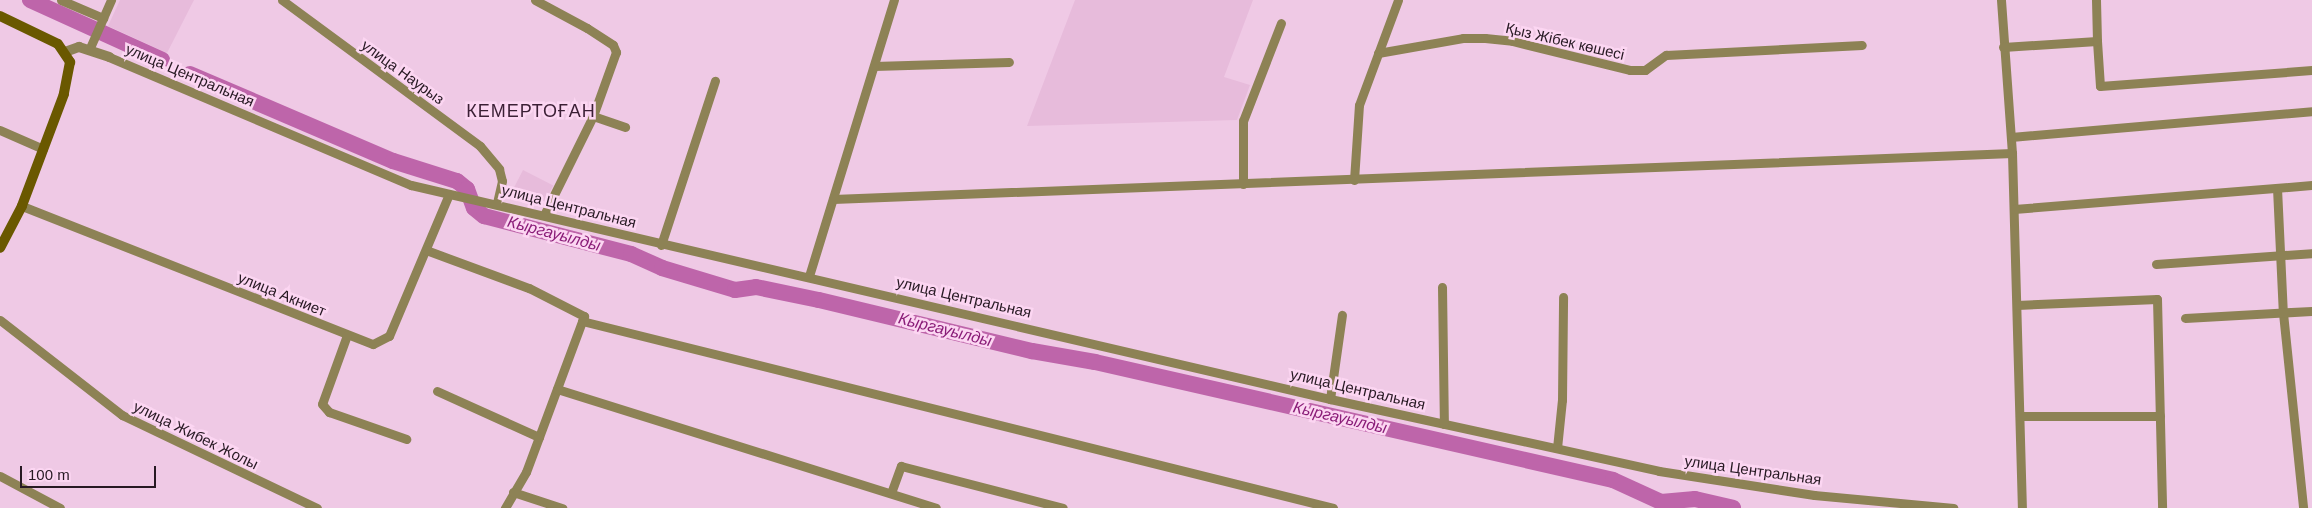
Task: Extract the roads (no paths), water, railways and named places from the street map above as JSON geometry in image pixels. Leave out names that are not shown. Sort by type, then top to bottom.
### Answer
[{"type":"main road","points":[[0,16],[46,36],[65,52],[69,72],[22,206],[0,248]]},
{"type":"street","points":[[61,0],[100,25]]},
{"type":"street","points":[[89,50],[111,0]]},
{"type":"street","name":"улица Наурыз","points":[[282,0],[480,146],[499,169],[502,181],[497,203]]},
{"type":"street","points":[[535,0],[613,46],[615,59],[593,116],[544,215]]},
{"type":"street","points":[[809,276],[894,0]]},
{"type":"street","points":[[1354,180],[1356,118],[1398,0]]},
{"type":"street","points":[[2000,0],[2012,153],[2022,508]]},
{"type":"street","points":[[2096,0],[2100,86],[2312,70]]},
{"type":"street","points":[[1243,184],[1243,121],[1281,23]]},
{"type":"street","name":"Қыз Жібек көшесі","points":[[1378,54],[1463,38],[1485,38],[1512,41],[1630,70],[1644,70],[1666,55],[1862,45]]},
{"type":"street","points":[[2003,47],[2097,41]]},
{"type":"street","name":"улица Центральная","points":[[65,52],[79,47],[89,50],[390,178],[449,194],[497,203],[661,244],[809,276],[1330,399],[1557,448],[1730,483],[1953,508]]},
{"type":"street","points":[[874,66],[1009,62]]},
{"type":"street","points":[[661,244],[715,81]]},
{"type":"street","points":[[2011,136],[2312,111]]},
{"type":"street","points":[[593,116],[624,126]]},
{"type":"street","points":[[0,130],[43,149]]},
{"type":"street","points":[[833,199],[2012,153]]},
{"type":"street","points":[[2014,209],[2312,185]]},
{"type":"street","points":[[2277,188],[2282,313],[2302,508]]},
{"type":"street","name":"улица Акниет","points":[[22,206],[373,344],[389,336],[449,194]]},
{"type":"street","points":[[426,250],[529,288],[584,316],[526,472],[505,508]]},
{"type":"street","points":[[2156,264],[2280,256],[2312,252]]},
{"type":"street","points":[[1442,287],[1444,424]]},
{"type":"street","points":[[1557,448],[1562,400],[1563,298]]},
{"type":"street","points":[[2017,306],[2157,299],[2162,508]]},
{"type":"street","points":[[2185,318],[2312,311]]},
{"type":"street","points":[[1330,399],[1342,315]]},
{"type":"street","name":"улица Жибек Жолы","points":[[0,320],[122,414],[317,508]]},
{"type":"street","points":[[582,321],[1332,508]]},
{"type":"street","points":[[347,335],[322,404],[329,412],[406,439]]},
{"type":"street","points":[[557,389],[936,508]]},
{"type":"street","points":[[437,391],[539,437]]},
{"type":"street","points":[[2020,416],[2160,416]]},
{"type":"street","points":[[891,493],[901,466],[1063,508]]},
{"type":"street","points":[[0,476],[44,504],[60,508]]},
{"type":"street","points":[[513,492],[562,508]]},
{"type":"waterway","points":[[30,0],[162,60]]},
{"type":"waterway","name":"Кыргауылды","points":[[190,74],[393,161],[457,181],[467,189],[474,208],[484,216],[631,254],[662,268],[735,290],[756,287],[819,300],[1032,351],[1095,362],[1613,480],[1661,502],[1695,499],[1733,508]]},
{"type":"district","name":"КЕМЕРТОҒАН","points":[[531,111]]}]
